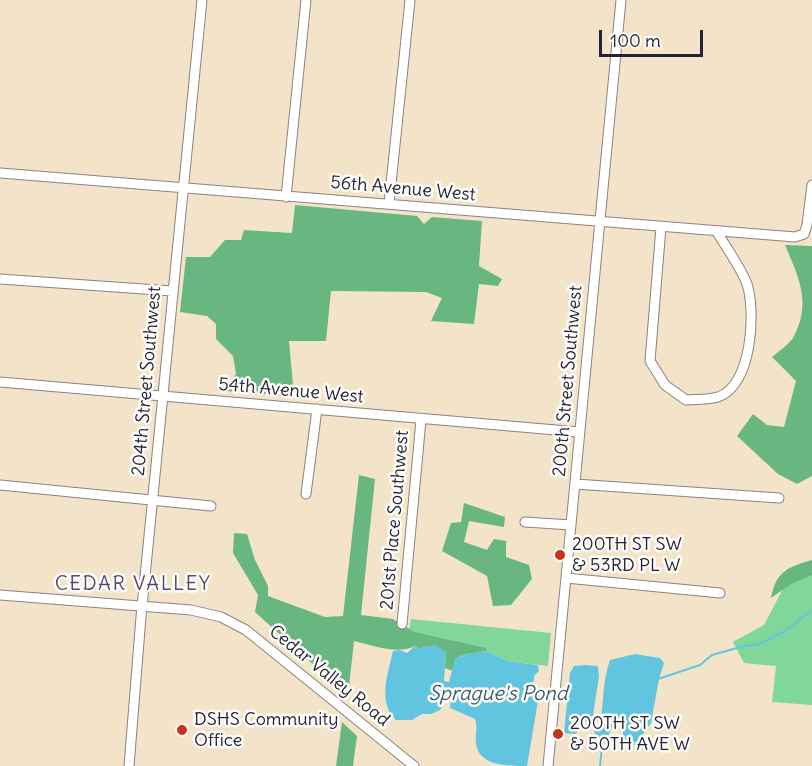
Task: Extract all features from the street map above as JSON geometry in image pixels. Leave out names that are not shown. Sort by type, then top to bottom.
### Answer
[{"type":"street","name":"204th Street Southwest","points":[[129,766],[152,499],[202,0]]},
{"type":"street","points":[[286,197],[306,0]]},
{"type":"street","points":[[389,204],[410,0]]},
{"type":"street","name":"200th Street Southwest","points":[[548,766],[621,0]]},
{"type":"street","name":"56th Avenue West","points":[[0,173],[795,237],[804,234],[807,225],[812,185]]},
{"type":"street","points":[[662,227],[650,361],[664,385],[686,400],[719,397],[734,386],[748,356],[752,314],[746,284],[717,232]]},
{"type":"street","points":[[0,279],[172,291]]},
{"type":"street","name":"54th Avenue West","points":[[0,382],[579,432]]},
{"type":"street","points":[[306,494],[317,409]]},
{"type":"street","name":"201st Place Southwest","points":[[402,624],[422,420]]},
{"type":"street","points":[[0,484],[211,506]]},
{"type":"street","points":[[575,484],[779,498]]},
{"type":"street","points":[[525,522],[571,525]]},
{"type":"street","points":[[566,578],[720,593]]},
{"type":"street","name":"Cedar Valley Road","points":[[0,595],[191,610],[222,617],[246,630],[414,766]]},
{"type":"green space","points":[[295,205],[417,216],[424,224],[432,217],[482,221],[479,266],[502,279],[498,286],[479,284],[474,324],[431,321],[442,298],[426,292],[331,291],[326,341],[289,341],[294,396],[224,391],[236,374],[233,356],[216,339],[216,324],[207,316],[180,312],[186,257],[210,257],[225,240],[241,240],[244,230],[292,233]]},
{"type":"green space","points":[[785,245],[812,246],[812,476],[797,484],[778,474],[737,436],[753,414],[767,425],[784,427],[796,381],[772,357],[793,338],[802,314],[803,302],[799,280]]},
{"type":"green space","points":[[359,475],[375,479],[361,615],[393,619],[414,632],[486,648],[486,651],[463,655],[455,659],[453,671],[445,668],[446,652],[426,646],[420,649],[415,646],[401,650],[354,641],[348,696],[255,612],[258,595],[233,553],[234,533],[247,534],[255,560],[268,586],[268,596],[325,617],[343,616]]},
{"type":"green space","points":[[464,503],[505,517],[504,527],[469,521],[464,542],[487,550],[494,539],[506,541],[506,557],[529,565],[532,579],[511,605],[493,606],[487,576],[442,551],[451,523],[461,522]]},
{"type":"green space","points":[[812,560],[812,575],[791,584],[771,598],[776,582],[784,572]]},
{"type":"green space","points":[[812,569],[812,705],[772,702],[776,666],[744,663],[733,642],[764,625],[788,579]]},
{"type":"green space","points":[[411,619],[551,633],[548,666],[507,661],[486,651],[406,644]]},
{"type":"green space","points":[[342,722],[357,736],[353,766],[336,766]]},
{"type":"water","name":"Sprague's Pond","points":[[436,645],[446,652],[444,681],[449,682],[455,659],[463,655],[486,651],[507,661],[538,665],[539,671],[534,676],[533,690],[539,695],[527,766],[495,763],[482,756],[476,743],[475,719],[450,708],[451,696],[446,692],[440,696],[443,705],[440,710],[431,714],[422,714],[412,720],[396,720],[390,713],[385,696],[393,651],[400,650],[407,653],[415,646],[420,649]]},
{"type":"water","points":[[635,654],[660,658],[664,663],[651,723],[635,745],[630,745],[623,739],[623,721],[615,722],[607,738],[597,739],[594,731],[600,725],[604,684],[610,660]]},
{"type":"water","points":[[574,666],[598,666],[599,676],[592,722],[583,720],[576,734],[564,733],[570,673]]},
{"type":"waterway","points":[[658,679],[700,665],[712,655],[760,644],[785,631],[812,610]]},
{"type":"waterway","points":[[600,766],[603,736]]},
{"type":"place","name":"200TH ST SW & 53RD PL W","points":[[560,555]]},
{"type":"place","name":"DSHS Community Office","points":[[182,730]]},
{"type":"place","name":"200TH ST SW & 50TH AVE W","points":[[558,734]]},
{"type":"district","name":"CEDAR VALLEY","points":[[133,584]]}]
